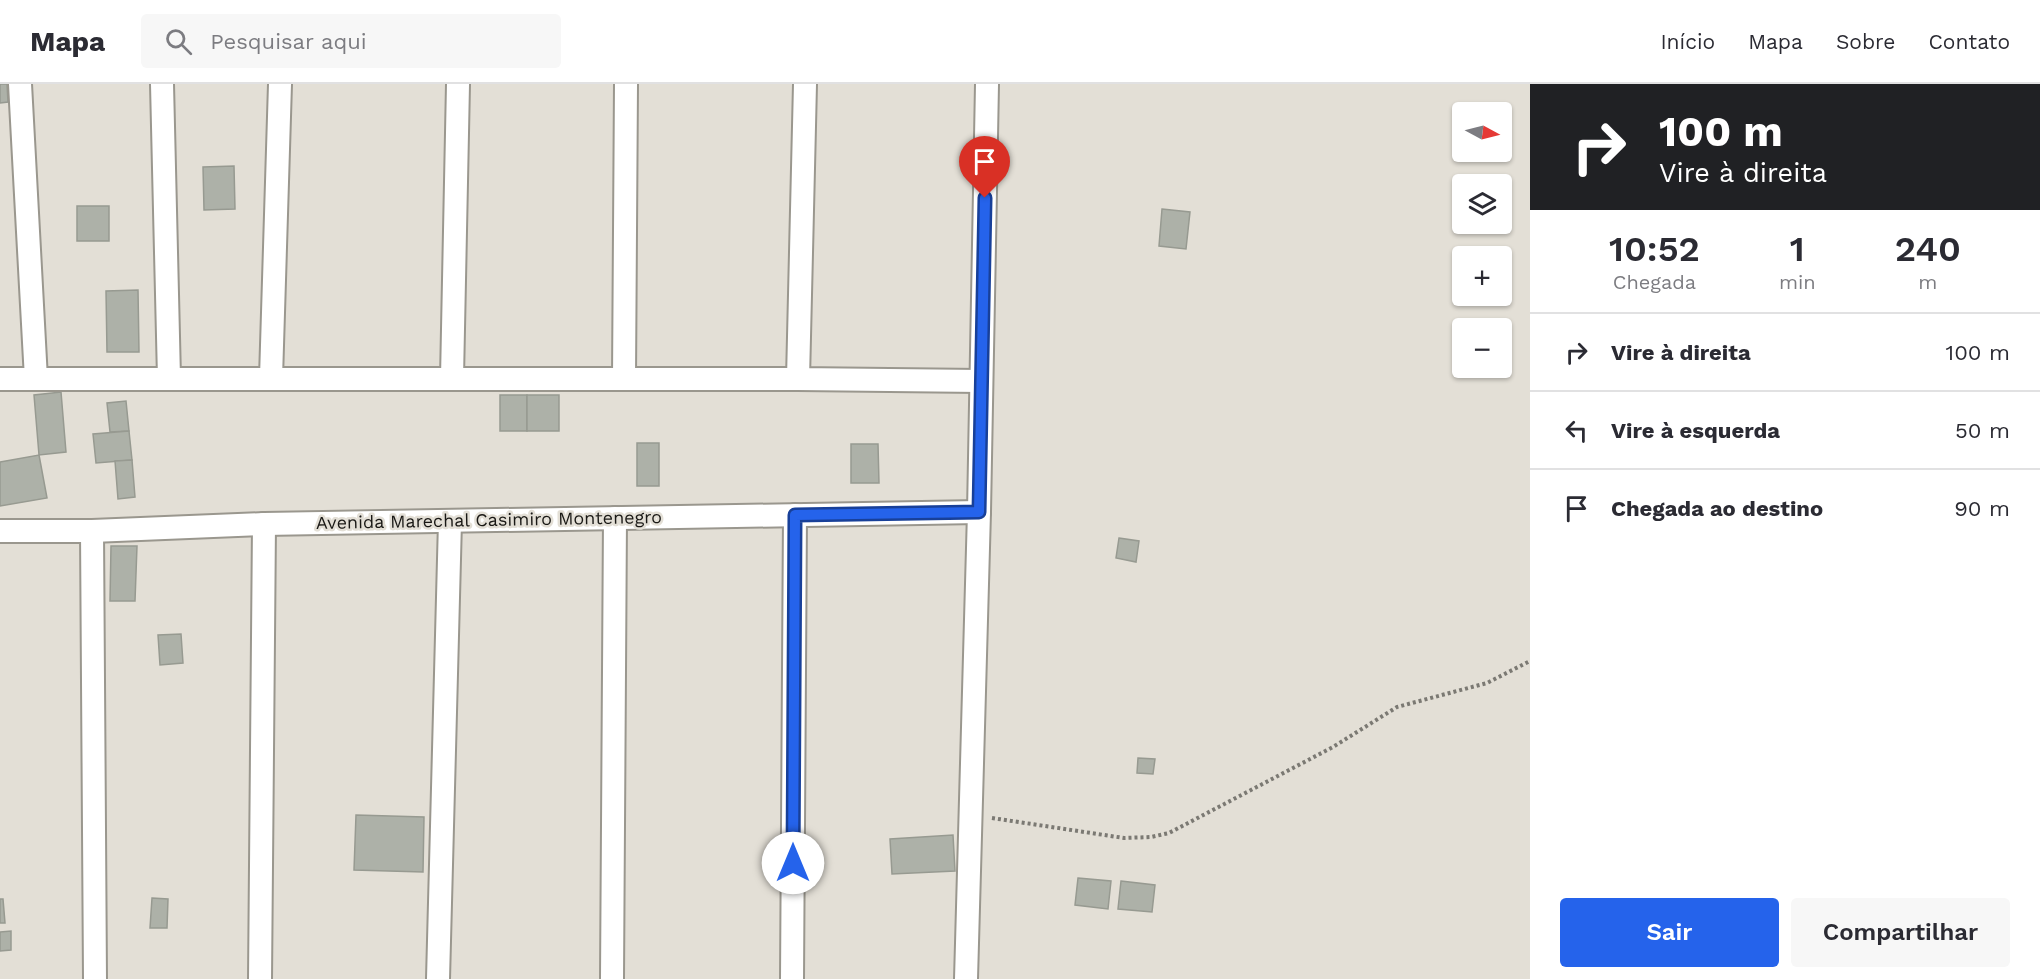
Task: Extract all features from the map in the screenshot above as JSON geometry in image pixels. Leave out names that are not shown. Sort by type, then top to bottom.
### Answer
[{"type":"street","points":[[20,84],[36,378]]},
{"type":"street","points":[[162,84],[170,378]]},
{"type":"street","points":[[271,378],[280,84]]},
{"type":"street","points":[[452,378],[458,84]]},
{"type":"street","points":[[624,378],[626,84]]},
{"type":"street","points":[[798,379],[805,84]]},
{"type":"street","points":[[966,979],[979,512],[987,84]]},
{"type":"street","points":[[0,378],[624,378],[981,381]]},
{"type":"street","name":"Avenida Marechal Casimiro Montenegro","points":[[0,531],[92,531],[264,524],[979,512]]},
{"type":"street","points":[[792,979],[795,515]]},
{"type":"street","points":[[612,979],[615,518]]},
{"type":"street","points":[[438,979],[450,521]]},
{"type":"street","points":[[260,979],[264,524]]},
{"type":"street","points":[[92,531],[95,979]]},
{"type":"path","points":[[971,814],[1124,838],[1151,837],[1169,833],[1334,747],[1397,707],[1487,683],[1530,661]]},
{"type":"building","points":[[0,84],[7,84],[8,102],[0,103]]},
{"type":"building","points":[[234,166],[235,209],[204,210],[203,167]]},
{"type":"building","points":[[77,206],[109,206],[109,241],[77,241]]},
{"type":"building","points":[[1162,209],[1190,212],[1186,249],[1159,246]]},
{"type":"building","points":[[138,290],[139,352],[107,352],[106,291]]},
{"type":"building","points":[[61,392],[66,452],[39,455],[34,395]]},
{"type":"building","points":[[500,395],[527,395],[527,431],[500,431]]},
{"type":"building","points":[[527,395],[559,395],[559,431],[527,431]]},
{"type":"building","points":[[126,401],[129,431],[110,432],[107,403]]},
{"type":"building","points":[[129,431],[132,460],[96,463],[93,434]]},
{"type":"building","points":[[637,443],[659,443],[659,486],[637,486]]},
{"type":"building","points":[[851,444],[878,444],[879,483],[851,483]]},
{"type":"building","points":[[39,455],[47,498],[0,506],[0,462]]},
{"type":"building","points":[[132,460],[135,497],[118,499],[115,461]]},
{"type":"building","points":[[1119,538],[1139,541],[1136,562],[1116,558]]},
{"type":"building","points":[[111,546],[137,546],[135,601],[110,601]]},
{"type":"building","points":[[181,634],[183,663],[160,665],[158,635]]},
{"type":"building","points":[[1138,758],[1155,759],[1153,774],[1137,773]]},
{"type":"building","points":[[356,815],[424,817],[423,872],[354,870]]},
{"type":"building","points":[[953,835],[955,871],[892,874],[890,839]]},
{"type":"building","points":[[1078,878],[1111,881],[1108,909],[1075,905]]},
{"type":"building","points":[[1121,881],[1155,885],[1152,912],[1118,909]]},
{"type":"building","points":[[152,898],[168,899],[167,928],[150,928]]},
{"type":"building","points":[[0,899],[3,899],[5,923],[0,923]]},
{"type":"building","points":[[11,931],[11,950],[0,951],[0,932]]},
{"type":"route","points":[[793,863],[795,515],[979,512],[985,198]]}]
